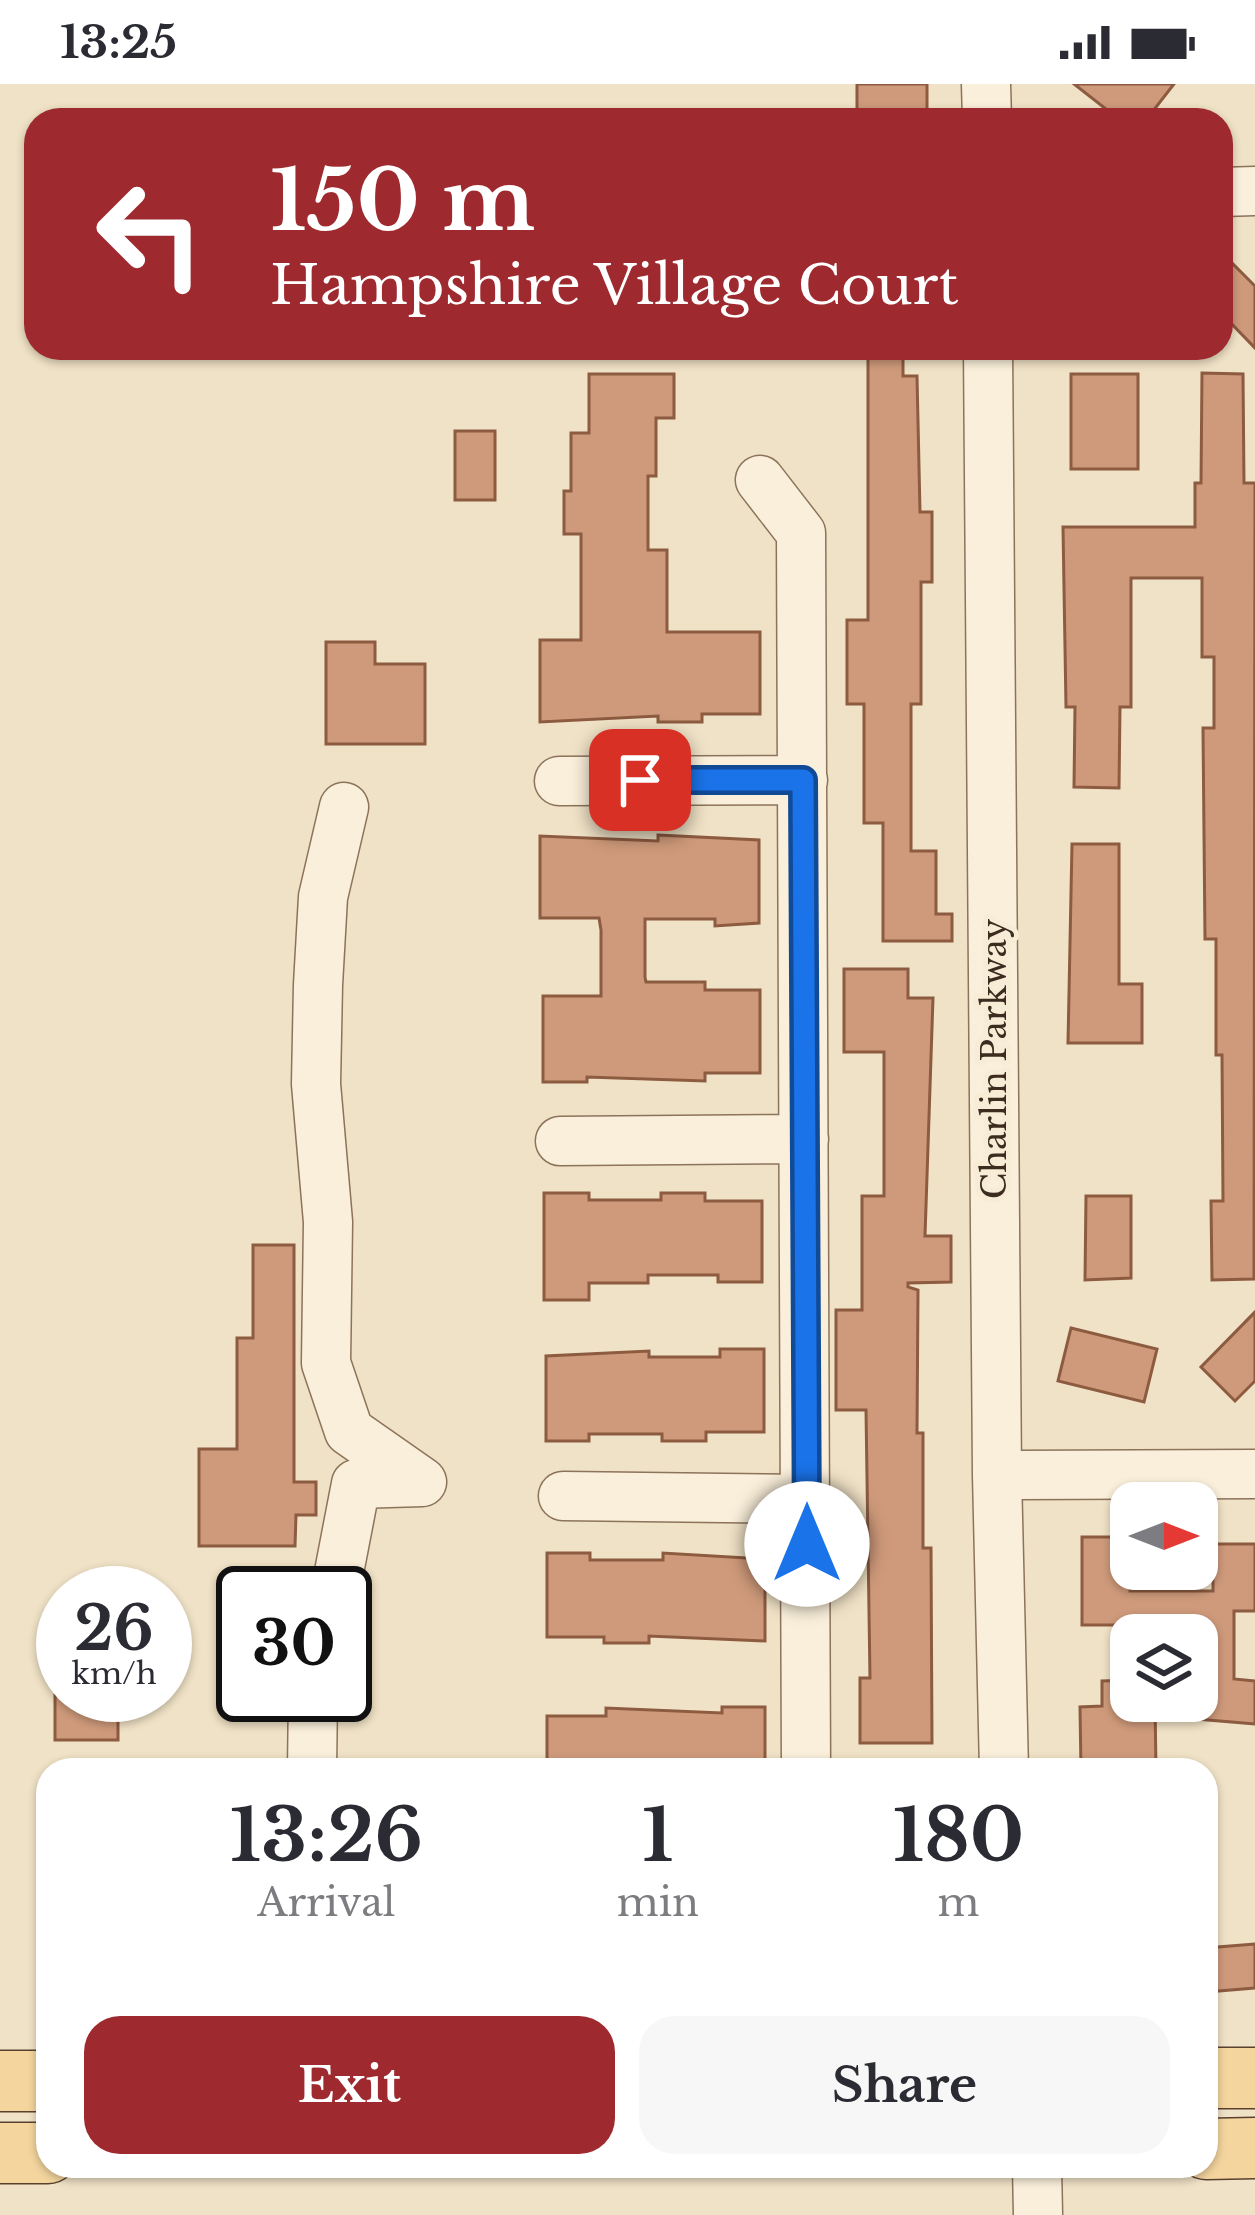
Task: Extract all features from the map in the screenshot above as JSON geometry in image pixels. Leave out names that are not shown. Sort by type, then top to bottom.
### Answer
[{"type":"main road","points":[[1218,2078],[1255,2078]]},
{"type":"main road","points":[[0,2081],[36,2081]]},
{"type":"main road","points":[[1218,2149],[1255,2149]]},
{"type":"main road","points":[[0,2153],[36,2153]]},
{"type":"street","name":"Charlin Parkway","points":[[988,360],[1004,1758]]},
{"type":"street","points":[[760,480],[801,533],[806,1758]]},
{"type":"street","points":[[559,781],[803,780]]},
{"type":"street","points":[[340,1566],[356,1484],[422,1482],[350,1431],[326,1363],[328,1222],[316,1084],[318,985],[323,897],[344,807]]},
{"type":"street","points":[[560,1141],[804,1139]]},
{"type":"street","points":[[997,1475],[1255,1474]]},
{"type":"street","points":[[562,1496],[807,1499]]},
{"type":"street","points":[[312,1758],[313,1722]]},
{"type":"street","points":[[1037,2178],[1037,2215]]},
{"type":"building","points":[[857,84],[927,84],[927,108],[857,108]]},
{"type":"building","points":[[1074,84],[1174,84],[1155,108],[1105,108]]},
{"type":"building","points":[[1233,264],[1255,286],[1255,348],[1233,325]]},
{"type":"building","points":[[868,360],[903,360],[903,376],[917,376],[920,512],[932,512],[932,582],[921,582],[921,704],[911,704],[911,851],[936,851],[936,914],[952,914],[952,941],[883,941],[883,823],[864,823],[864,704],[847,704],[847,620],[868,620]]},
{"type":"building","points":[[1202,373],[1243,374],[1244,483],[1255,483],[1254,1279],[1212,1280],[1211,1201],[1223,1201],[1222,1055],[1216,1055],[1216,939],[1205,939],[1203,728],[1214,728],[1214,657],[1202,657],[1202,578],[1131,578],[1131,707],[1120,707],[1119,788],[1074,787],[1075,707],[1066,707],[1063,527],[1195,527],[1195,483],[1201,483]]},
{"type":"building","points":[[589,374],[674,374],[674,418],[656,418],[656,476],[648,476],[648,550],[667,550],[667,632],[760,632],[760,714],[702,714],[702,722],[658,722],[658,716],[540,722],[540,640],[581,640],[581,534],[564,534],[564,491],[571,491],[571,433],[589,433]]},
{"type":"building","points":[[1071,374],[1138,374],[1138,469],[1071,469]]},
{"type":"building","points":[[455,431],[495,431],[495,500],[455,500]]},
{"type":"building","points":[[326,642],[375,642],[375,664],[425,664],[425,744],[326,744]]},
{"type":"building","points":[[658,835],[759,840],[759,923],[715,926],[715,919],[645,919],[645,977],[646,982],[705,982],[705,990],[760,990],[760,1073],[705,1073],[705,1081],[587,1077],[587,1082],[543,1082],[543,996],[601,996],[601,930],[599,918],[540,918],[540,836],[658,841]]},
{"type":"building","points":[[1072,844],[1119,844],[1119,984],[1142,984],[1142,1043],[1068,1043]]},
{"type":"building","points":[[844,969],[908,969],[908,998],[933,998],[925,1236],[951,1236],[951,1282],[908,1283],[918,1290],[917,1433],[923,1433],[923,1548],[931,1548],[932,1743],[860,1743],[860,1678],[870,1678],[866,1410],[836,1410],[836,1310],[862,1310],[862,1196],[884,1196],[884,1052],[844,1052]]},
{"type":"building","points":[[544,1193],[589,1193],[589,1200],[661,1200],[661,1193],[705,1193],[705,1201],[762,1201],[762,1282],[718,1282],[718,1275],[648,1275],[648,1283],[589,1283],[589,1300],[544,1300]]},
{"type":"building","points":[[1086,1196],[1131,1196],[1131,1278],[1085,1280]]},
{"type":"building","points":[[253,1245],[294,1245],[294,1482],[316,1482],[316,1515],[296,1515],[295,1546],[199,1546],[199,1449],[237,1449],[237,1338],[253,1338]]},
{"type":"building","points":[[1255,1312],[1255,1381],[1235,1401],[1201,1367]]},
{"type":"building","points":[[1071,1328],[1157,1349],[1144,1402],[1058,1381]]},
{"type":"building","points":[[720,1349],[764,1349],[764,1432],[706,1432],[706,1441],[662,1441],[662,1434],[589,1434],[589,1441],[546,1441],[546,1356],[649,1351],[649,1357],[720,1357]]},
{"type":"building","points":[[1082,1537],[1110,1537],[1110,1590],[1130,1591],[1218,1590],[1218,1544],[1255,1544],[1255,1611],[1234,1611],[1234,1679],[1255,1681],[1255,1724],[1218,1721],[1218,1614],[1110,1614],[1110,1625],[1082,1625]]},
{"type":"building","points":[[547,1553],[590,1553],[590,1560],[663,1560],[663,1553],[765,1559],[765,1641],[649,1636],[649,1643],[604,1643],[604,1637],[547,1637]]},
{"type":"building","points":[[1102,1681],[1110,1681],[1110,1722],[1155,1722],[1156,1758],[1081,1758],[1080,1707],[1102,1706]]},
{"type":"building","points":[[722,1707],[765,1707],[765,1758],[547,1758],[547,1716],[606,1716],[606,1708],[722,1713]]},
{"type":"building","points":[[55,1722],[118,1722],[118,1740],[55,1740]]},
{"type":"building","points":[[1255,1944],[1255,1988],[1218,1991],[1218,1947]]},
{"type":"route","points":[[640,780],[803,780],[807,1544]]}]
